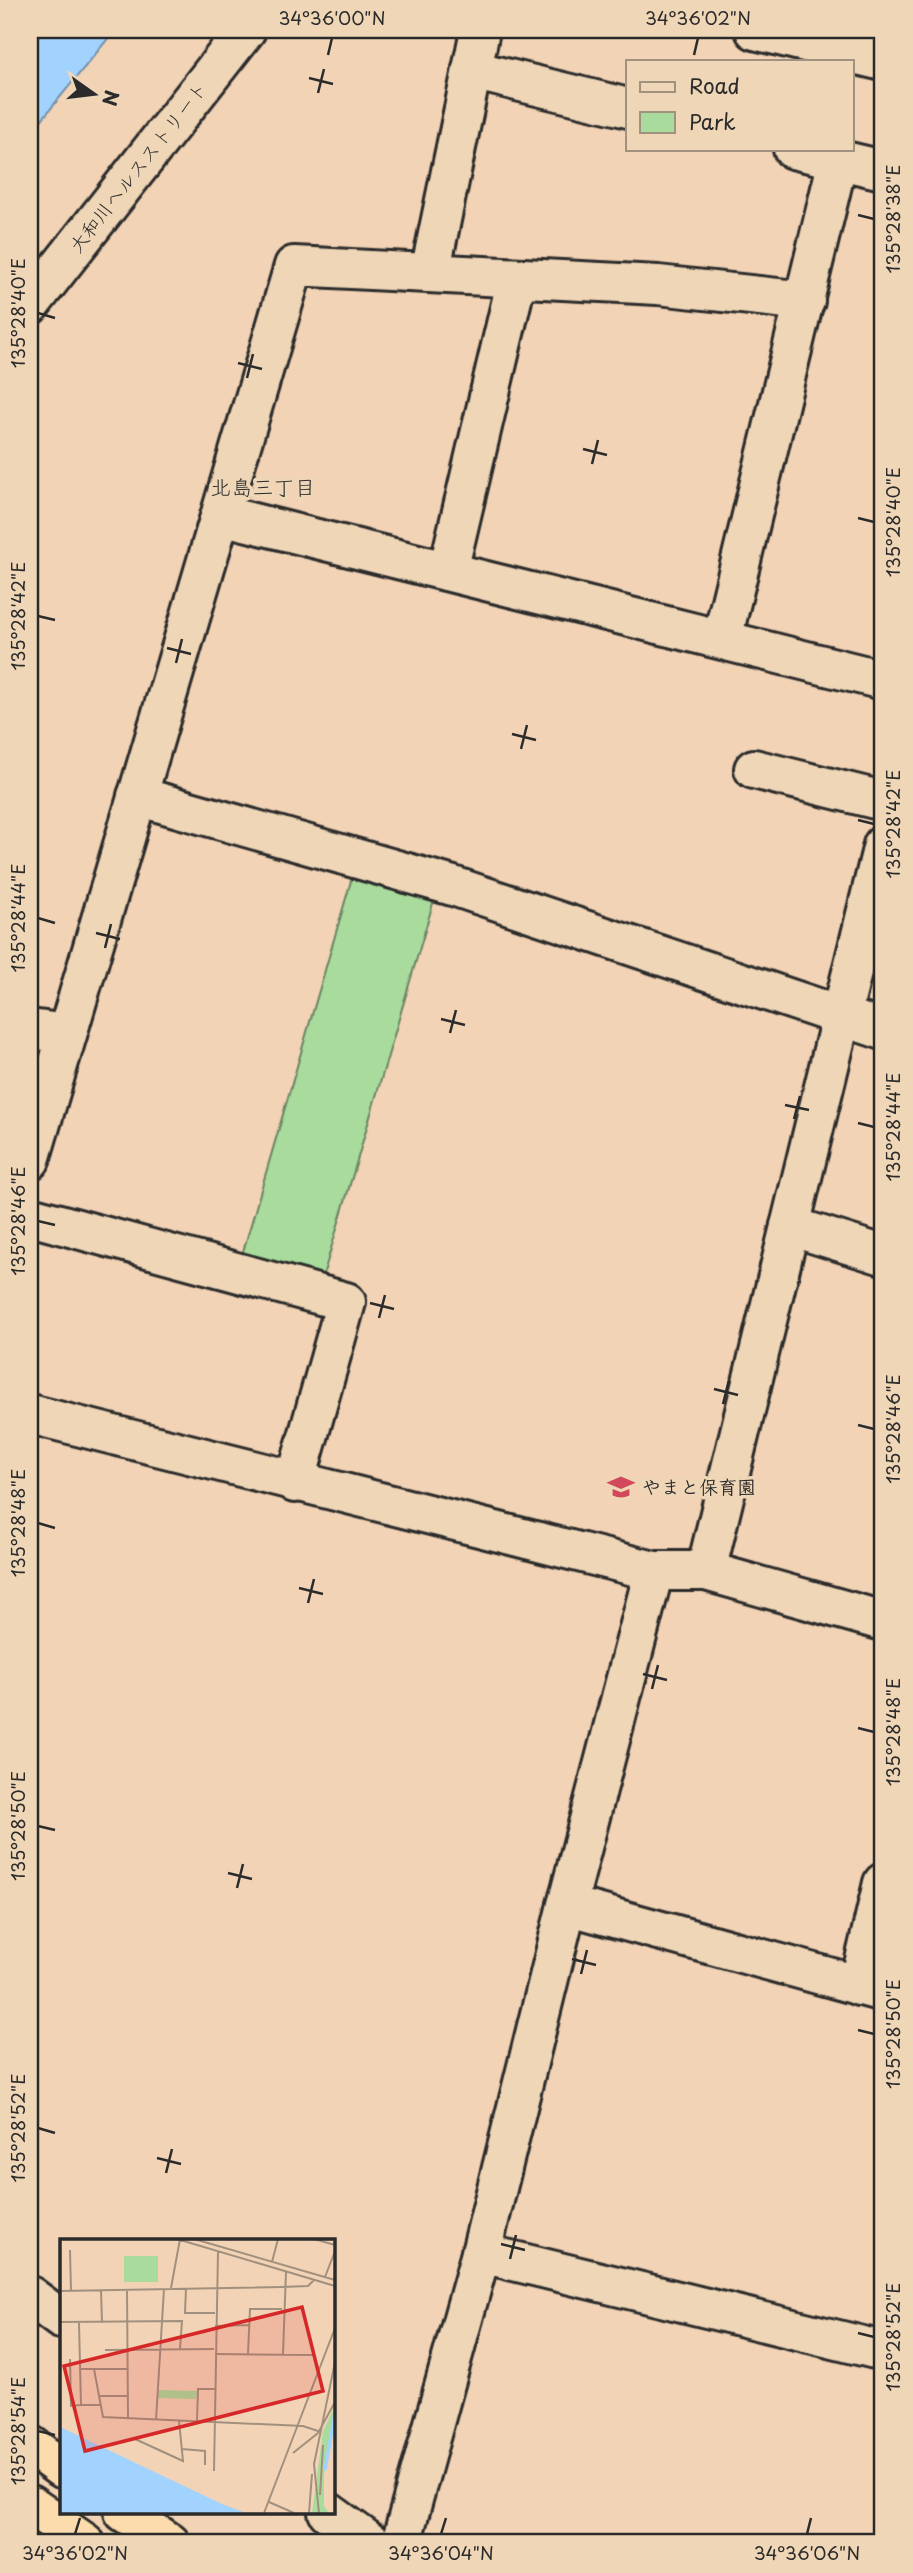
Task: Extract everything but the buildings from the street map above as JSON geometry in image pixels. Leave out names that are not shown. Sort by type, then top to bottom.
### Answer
[{"type":"highway","points":[[30,2445],[60,2467]]},
{"type":"highway","points":[[30,2505],[85,2543]]},
{"type":"highway","points":[[127,2514],[170,2543]]},
{"type":"street","name":"大和川ヘルスストリート","points":[[30,305],[246,30]]},
{"type":"street","points":[[429,273],[480,30]]},
{"type":"street","points":[[755,30],[883,61]]},
{"type":"street","points":[[472,70],[626,108]]},
{"type":"street","points":[[797,150],[883,170]]},
{"type":"street","points":[[722,639],[838,160]]},
{"type":"street","points":[[30,1160],[48,1031],[136,796],[294,266],[658,285],[805,301]]},
{"type":"street","points":[[448,571],[517,278]]},
{"type":"street","points":[[220,514],[883,680]]},
{"type":"street","points":[[754,769],[883,801]]},
{"type":"street","points":[[136,796],[453,886],[883,1030]]},
{"type":"street","points":[[706,1571],[883,845]]},
{"type":"street","points":[[30,1216],[346,1302],[295,1483]]},
{"type":"street","points":[[790,1226],[883,1255]]},
{"type":"street","points":[[30,1415],[654,1571],[706,1571],[883,1621]]},
{"type":"street","points":[[401,2543],[481,2253],[567,1905],[654,1571]]},
{"type":"street","points":[[567,1905],[871,1989],[883,1883]]},
{"type":"street","points":[[481,2253],[883,2351]]},
{"type":"street","points":[[30,2296],[60,2318]]},
{"type":"street","points":[[330,2514],[371,2543]]},
{"type":"green space","points":[[353,874],[434,900],[320,1286],[240,1262]]},
{"type":"water","points":[[30,30],[115,30],[30,134]]},
{"type":"place","name":"やまと保育園","points":[[621,1487]]},
{"type":"district","name":"北島三丁目","points":[[263,488]]}]
